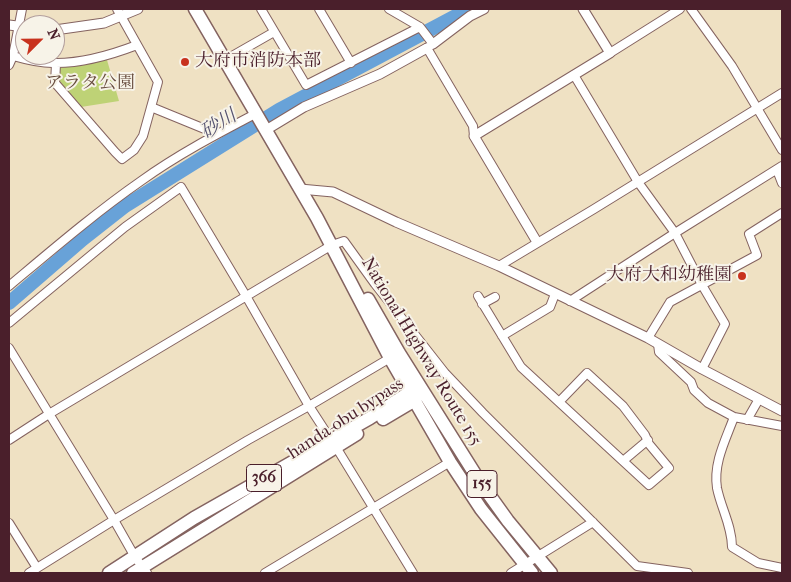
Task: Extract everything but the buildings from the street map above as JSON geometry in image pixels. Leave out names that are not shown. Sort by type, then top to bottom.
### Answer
[{"type":"highway","name":"National Highway Route 155","points":[[195,9],[332,245],[390,358],[508,521],[551,573]]},
{"type":"highway","name":"National Highway Route 155","points":[[332,245],[346,263],[450,462],[481,510],[528,569]]},
{"type":"highway","name":"handa-obu bypass","points":[[109,573],[139,568],[194,518],[333,443],[415,393]]},
{"type":"street","points":[[65,29],[104,23],[119,13],[138,9]]},
{"type":"street","points":[[261,9],[306,86],[420,28]]},
{"type":"street","points":[[319,9],[351,63]]},
{"type":"street","points":[[389,9],[420,28],[431,45],[473,126],[474,136],[537,242]]},
{"type":"street","points":[[266,129],[304,107],[380,74],[431,45],[470,16],[484,9]]},
{"type":"street","points":[[583,9],[610,53]]},
{"type":"street","points":[[474,136],[680,9]]},
{"type":"street","points":[[691,9],[732,66],[782,150]]},
{"type":"street","points":[[56,65],[55,83],[115,152],[122,159],[134,150],[144,136],[158,82],[119,13]]},
{"type":"street","points":[[225,60],[274,32]]},
{"type":"street","points":[[65,63],[106,56],[137,45]]},
{"type":"street","points":[[9,65],[15,50]]},
{"type":"street","points":[[574,75],[638,182],[675,233],[725,324],[702,369]]},
{"type":"street","points":[[499,266],[782,93]]},
{"type":"street","points":[[151,107],[217,134]]},
{"type":"street","points":[[9,286],[141,180],[217,134],[257,114]]},
{"type":"street","points":[[570,302],[675,233],[780,168],[782,184]]},
{"type":"street","points":[[9,323],[125,227],[181,187],[309,406],[413,573]]},
{"type":"street","points":[[300,189],[333,192],[396,222],[499,266],[570,302],[648,338],[782,411]]},
{"type":"street","points":[[648,338],[670,302],[757,255],[749,234],[782,213]]},
{"type":"street","points":[[9,440],[246,296],[332,245],[344,241],[375,284],[446,373],[483,413],[637,566],[688,573]]},
{"type":"street","points":[[502,336],[550,307],[555,294]]},
{"type":"street","points":[[478,296],[521,367],[558,402],[649,485],[669,468],[623,406],[587,373],[558,402]]},
{"type":"street","points":[[482,304],[494,297]]},
{"type":"street","points":[[658,344],[659,352],[691,382],[694,390],[708,403],[734,417],[782,426]]},
{"type":"street","points":[[9,348],[114,520],[139,568]]},
{"type":"street","points":[[29,573],[248,440],[390,358]]},
{"type":"street","points":[[747,420],[759,399]]},
{"type":"street","points":[[734,417],[720,454],[717,486],[732,533],[732,547],[758,563],[782,568]]},
{"type":"street","points":[[623,461],[648,440]]},
{"type":"street","points":[[265,573],[450,462]]},
{"type":"street","points":[[511,573],[528,569],[538,557],[594,522]]},
{"type":"street","points":[[9,523],[37,568]]},
{"type":"green space","name":"アラタ公園","points":[[107,60],[119,101],[81,107],[59,82],[59,68]]},
{"type":"waterway","name":"砂川","points":[[9,303],[83,239],[125,206],[279,110],[469,9]]},
{"type":"place","name":"大府市消防本部","points":[[185,62]]},
{"type":"place","name":"大府大和幼稚園","points":[[742,276]]}]
